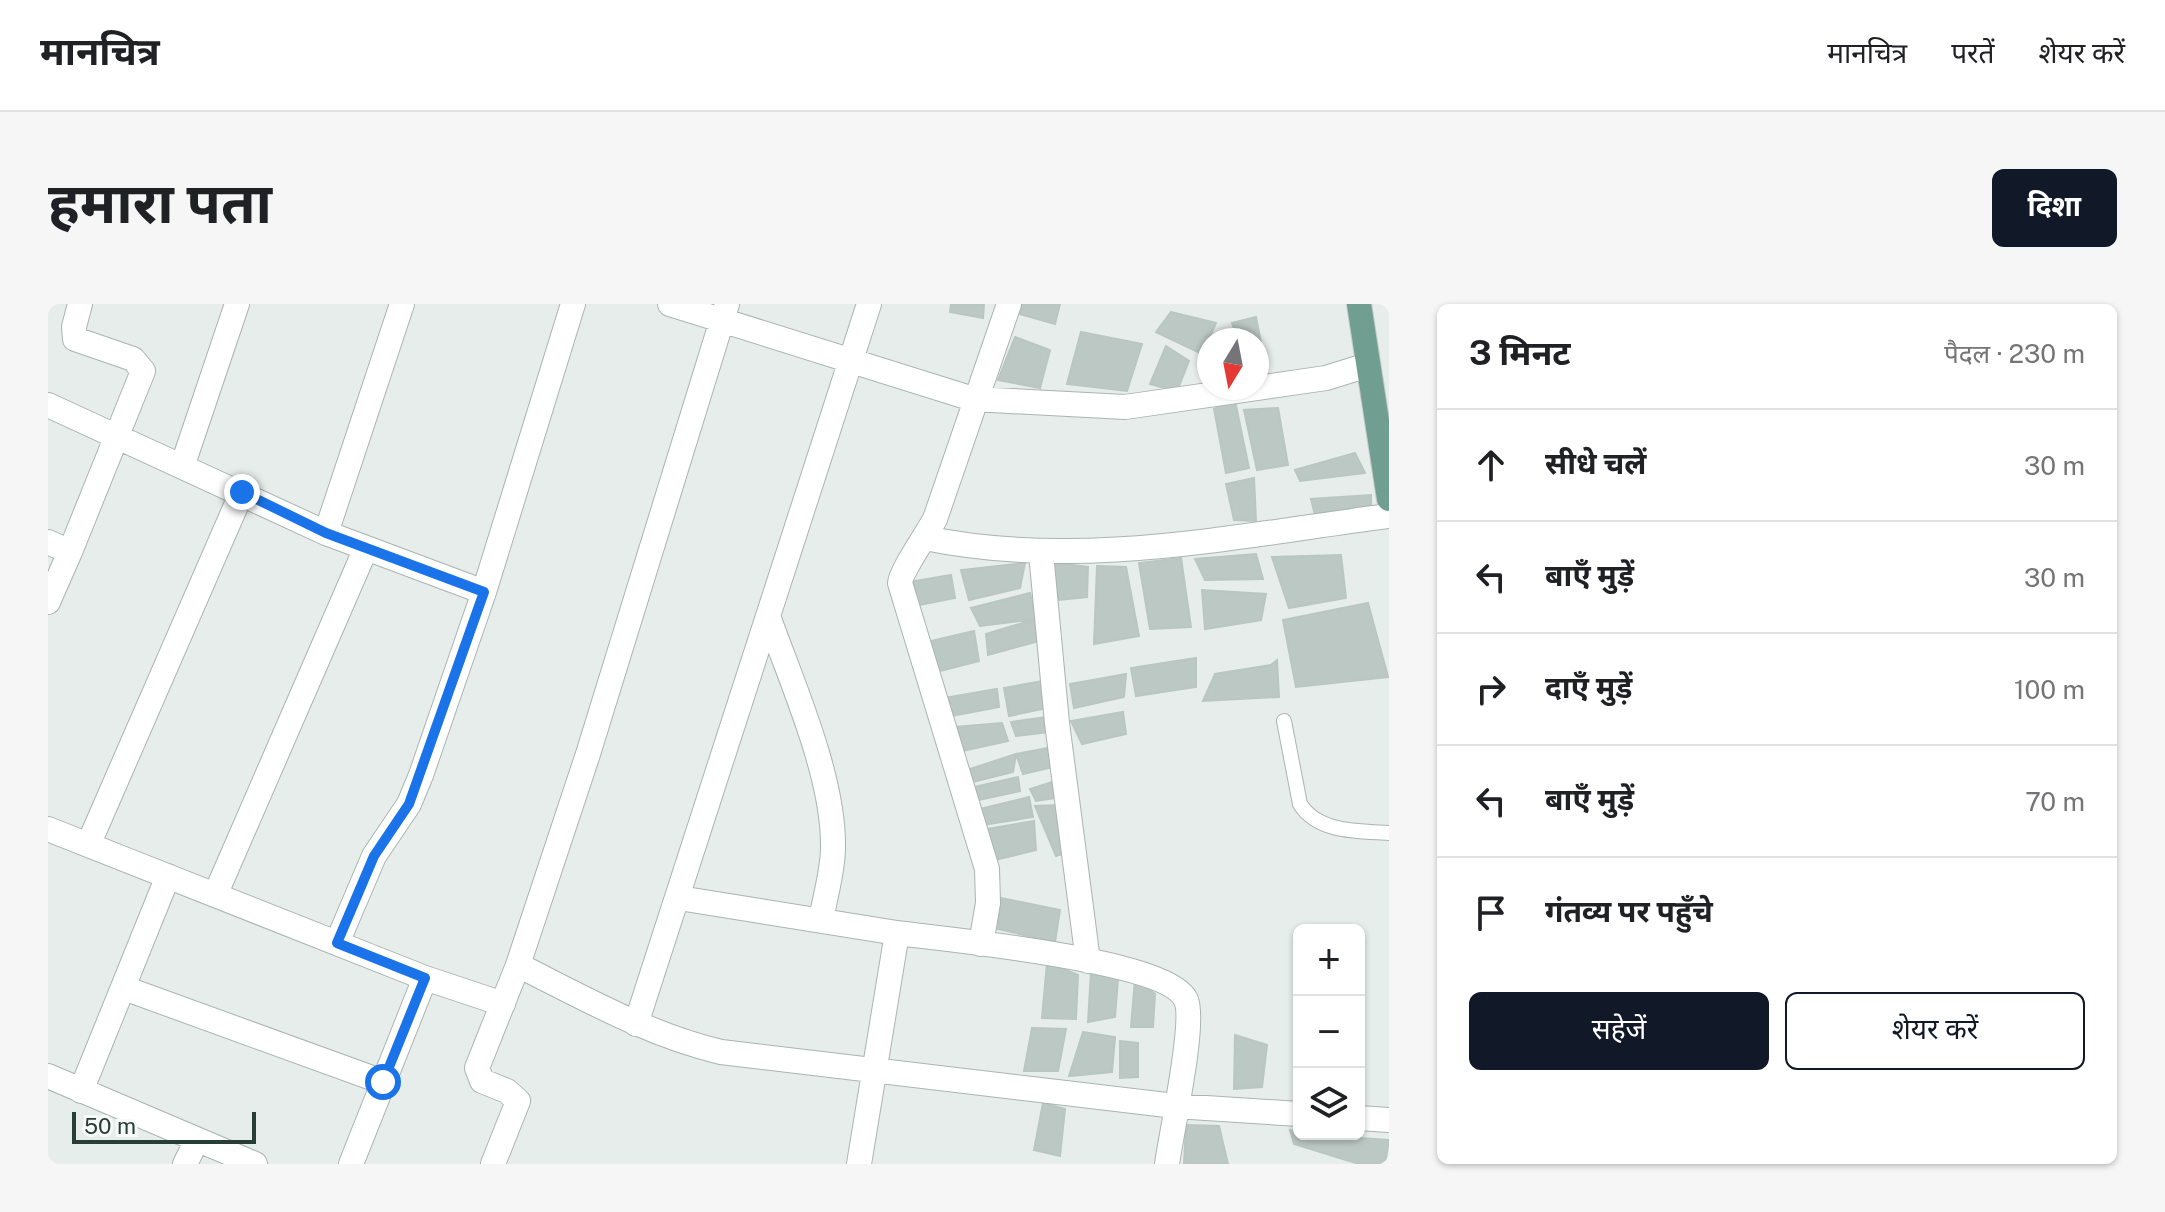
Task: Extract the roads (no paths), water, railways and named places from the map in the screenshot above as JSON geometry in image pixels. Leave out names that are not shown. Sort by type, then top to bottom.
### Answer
[{"type":"main road","points":[[1359,304],[1389,499]]},
{"type":"street","points":[[48,602],[59,547],[116,435],[143,371],[133,359],[75,339],[74,327],[80,304]]},
{"type":"street","points":[[183,464],[237,304]]},
{"type":"street","points":[[326,533],[402,304]]},
{"type":"street","points":[[670,304],[724,313],[851,361],[973,399],[1125,407],[1326,378],[1368,365]]},
{"type":"street","points":[[636,1024],[869,304]]},
{"type":"street","points":[[981,944],[988,903],[987,869],[900,583],[904,569],[925,538],[941,502],[973,399],[1009,304]]},
{"type":"street","points":[[337,943],[374,856],[409,804],[484,592],[564,307]]},
{"type":"street","points":[[493,1164],[518,1101],[507,1091],[482,1081],[477,1068],[518,965],[588,754],[724,313]]},
{"type":"street","points":[[48,405],[183,464],[326,533],[484,592]]},
{"type":"street","points":[[89,843],[242,492]]},
{"type":"street","points":[[925,538],[976,548],[1041,553],[1188,546],[1389,516]]},
{"type":"street","points":[[216,893],[366,548]]},
{"type":"street","points":[[1041,553],[1057,723],[1088,961]]},
{"type":"street","points":[[768,616],[819,762],[828,809],[833,844],[821,920]]},
{"type":"street","points":[[48,829],[425,978],[503,1004]]},
{"type":"street","points":[[81,1091],[168,876]]},
{"type":"street","points":[[679,898],[1088,961],[1166,981],[1187,1001],[1188,1027],[1167,1164]]},
{"type":"street","points":[[859,1164],[897,933]]},
{"type":"street","points":[[518,965],[636,1024],[683,1043],[721,1052],[1175,1106],[1293,1114]]},
{"type":"street","points":[[351,1164],[425,978]]},
{"type":"street","points":[[124,988],[383,1082]]},
{"type":"street","points":[[48,1076],[255,1164]]},
{"type":"street","points":[[1365,1118],[1389,1120]]},
{"type":"street","points":[[185,1164],[197,1140]]},
{"type":"lane","points":[[1284,721],[1300,804],[1306,814],[1334,827],[1389,833]]}]
